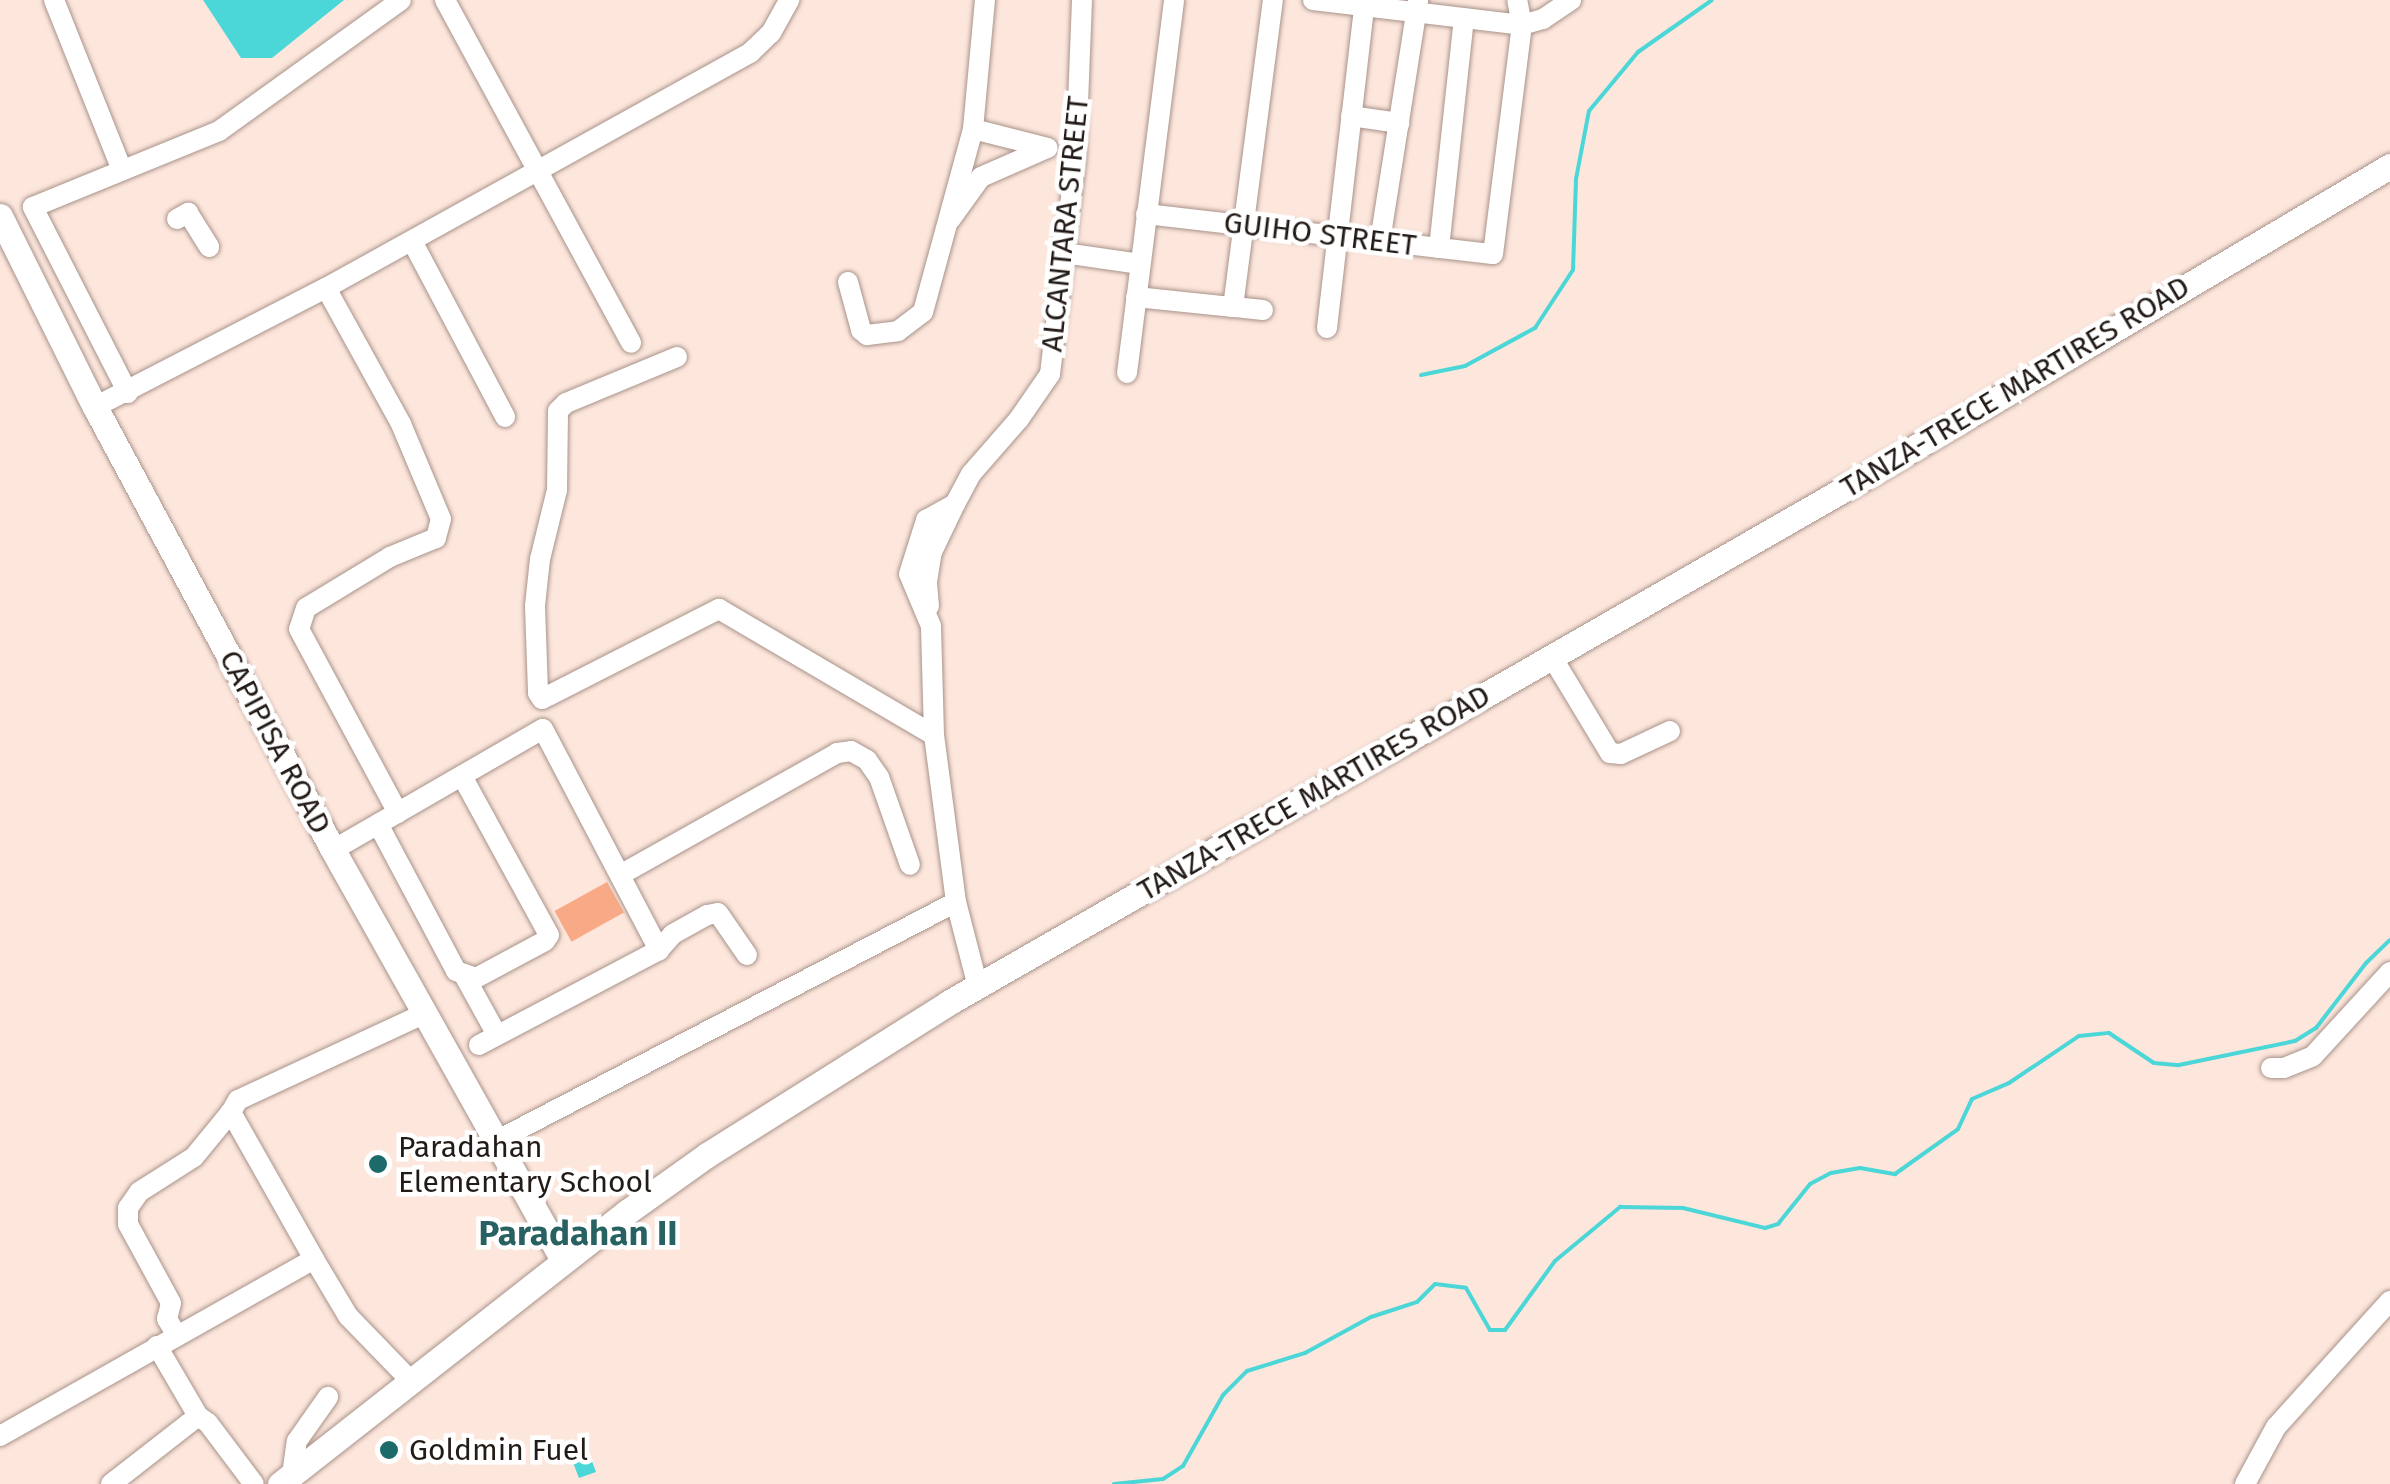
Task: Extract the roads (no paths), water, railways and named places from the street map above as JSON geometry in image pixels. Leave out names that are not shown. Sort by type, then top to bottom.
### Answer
[{"type":"main road","name":"TANZA-TRECE MARTIRES ROAD","points":[[286,1479],[563,1260],[707,1155],[978,987],[1552,657],[2390,166]]},
{"type":"main road","name":"CAPIPISA ROAD","points":[[0,216],[95,407],[333,850],[563,1260]]},
{"type":"street","points":[[54,0],[122,170]]},
{"type":"street","points":[[128,393],[33,207],[219,131],[401,0]]},
{"type":"street","points":[[445,0],[631,342]]},
{"type":"street","points":[[95,407],[541,172],[750,53],[771,33],[790,0]]},
{"type":"street","points":[[848,282],[863,333],[905,328],[923,312],[929,300],[942,230],[972,128],[985,0]]},
{"type":"street","name":"ALCANTARA STREET","points":[[978,987],[956,902],[934,735],[931,626],[910,574],[913,552],[926,520],[955,504],[970,474],[1019,419],[1050,374],[1076,156],[1082,0]]},
{"type":"street","points":[[1128,373],[1174,0]]},
{"type":"street","points":[[1232,307],[1274,0]]},
{"type":"street","points":[[1313,0],[1417,6],[1464,18],[1522,25],[1543,19],[1571,0]]},
{"type":"street","points":[[1517,0],[1522,25]]},
{"type":"street","points":[[1327,328],[1364,3]]},
{"type":"street","points":[[1380,241],[1417,6]]},
{"type":"street","points":[[1439,248],[1464,18]]},
{"type":"street","name":"GUIHO STREET","points":[[1146,214],[1493,254],[1522,25]]},
{"type":"street","points":[[1350,116],[1399,122]]},
{"type":"street","points":[[972,128],[1076,156]]},
{"type":"street","points":[[942,230],[981,177],[1047,148]]},
{"type":"street","points":[[177,220],[188,213],[209,246]]},
{"type":"street","points":[[412,241],[505,418]]},
{"type":"street","points":[[1064,253],[1140,264]]},
{"type":"street","points":[[326,288],[401,424],[442,518],[436,538],[390,557],[306,608],[300,629],[398,812]]},
{"type":"street","points":[[1136,297],[1263,310]]},
{"type":"street","points":[[677,356],[566,403],[558,411],[558,490],[540,559],[535,606],[538,694],[542,699],[719,610],[934,735]]},
{"type":"street","points":[[1552,657],[1610,753],[1621,754],[1670,731]]},
{"type":"street","points":[[333,850],[544,729],[658,950]]},
{"type":"street","points":[[620,875],[838,753],[852,750],[867,760],[879,777],[910,865]]},
{"type":"street","points":[[378,824],[456,971],[476,978],[549,936],[462,776]]},
{"type":"street","points":[[496,1140],[956,902]]},
{"type":"street","points":[[465,977],[488,1040],[658,950],[673,934],[718,914],[747,955]]},
{"type":"street","points":[[2271,1068],[2284,1068],[2313,1056],[2390,972]]},
{"type":"street","points":[[177,1336],[167,1320],[172,1303],[128,1224],[128,1208],[140,1192],[194,1157],[238,1100],[424,1013]]},
{"type":"street","points":[[230,1112],[348,1316],[411,1381]]},
{"type":"street","points":[[0,1436],[314,1258]]},
{"type":"street","points":[[2245,1484],[2276,1427],[2390,1300]]},
{"type":"street","points":[[157,1346],[198,1416],[254,1484]]},
{"type":"street","points":[[286,1479],[296,1441],[328,1397]]},
{"type":"street","points":[[111,1484],[198,1416]]},
{"type":"water","points":[[203,0],[344,0],[272,58],[241,58]]},
{"type":"water","points":[[577,1442],[586,1445],[596,1472],[579,1478],[572,1460],[565,1461],[560,1448]]},
{"type":"waterway","points":[[1421,375],[1465,366],[1535,328],[1573,270],[1576,179],[1589,111],[1638,52],[1712,0]]},
{"type":"waterway","points":[[1114,1484],[1163,1479],[1183,1466],[1223,1395],[1247,1371],[1305,1353],[1371,1317],[1417,1302],[1435,1284],[1466,1288],[1490,1330],[1505,1330],[1555,1261],[1620,1207],[1683,1208],[1765,1228],[1778,1224],[1810,1184],[1831,1173],[1860,1168],[1895,1174],[1958,1129],[1972,1099],[2009,1083],[2079,1036],[2109,1033],[2154,1063],[2179,1065],[2295,1041],[2316,1028],[2366,963],[2390,940]]},
{"type":"place","name":"Paradahan Elementary School","points":[[378,1164]]},
{"type":"place","name":"Goldmin Fuel","points":[[389,1450]]},
{"type":"district","name":"Paradahan II","points":[[578,1233]]}]
